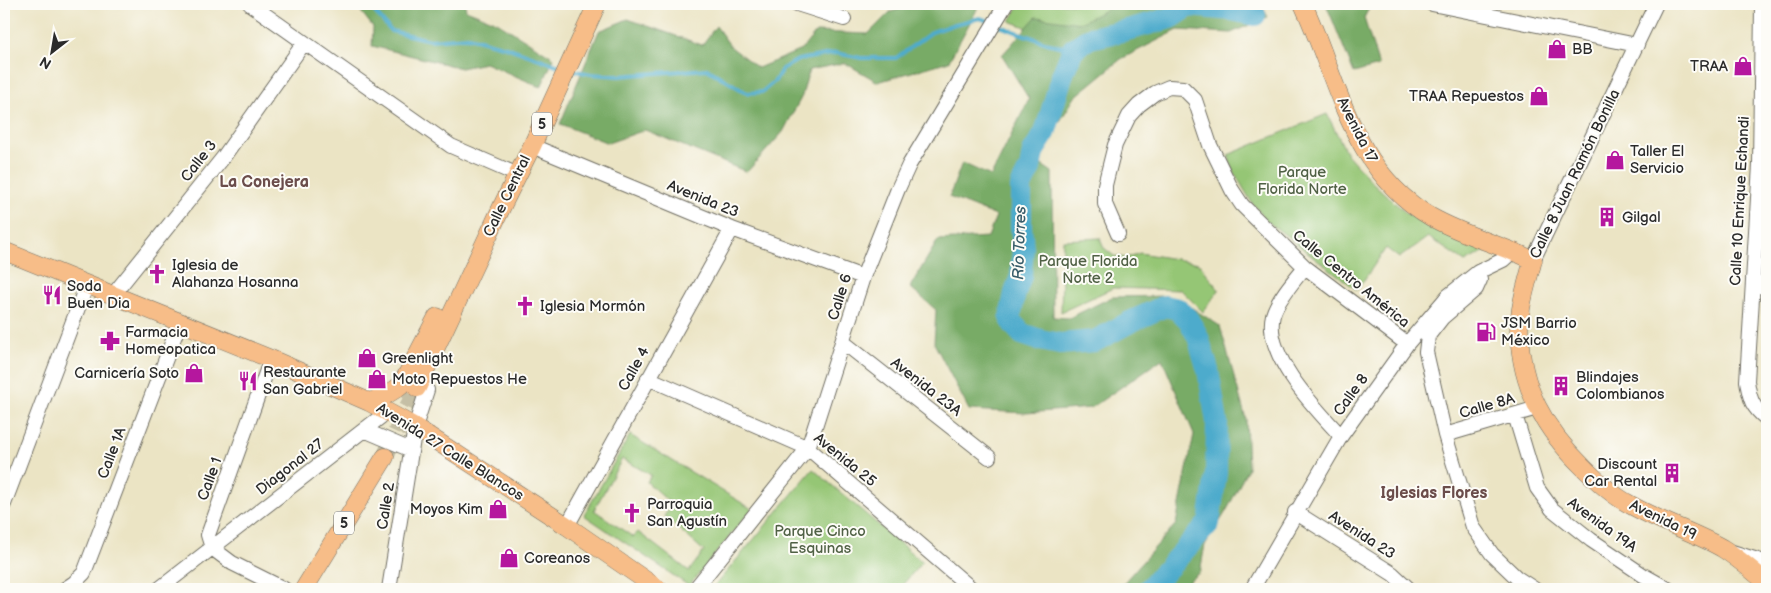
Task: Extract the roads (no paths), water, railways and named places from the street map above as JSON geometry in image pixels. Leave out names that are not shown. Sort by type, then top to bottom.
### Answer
[{"type":"main road","name":"Calle Central","points":[[422,389],[504,202],[532,146],[597,4]]},
{"type":"main road","name":"Avenida 17","points":[[1303,4],[1354,129],[1380,174],[1401,196],[1432,217],[1533,260]]},
{"type":"main road","points":[[369,402],[387,395],[402,384],[442,307],[504,202]]},
{"type":"main road","name":"Avenida 27 Calle Blancos","points":[[4,250],[271,359],[369,402],[415,427],[567,526],[658,589]]},
{"type":"main road","name":"Calle 8 Juan Ramón Bonilla","points":[[1533,260],[1521,306],[1519,330],[1525,374],[1537,408]]},
{"type":"main road","name":"Avenida 19","points":[[1537,408],[1564,448],[1597,480],[1628,504],[1721,548]]},
{"type":"main road","name":"5","points":[[304,589],[385,457]]},
{"type":"main road","points":[[1721,548],[1767,583]]},
{"type":"street","points":[[250,4],[451,146],[518,175]]},
{"type":"street","points":[[797,4],[844,19]]},
{"type":"street","name":"Calle 6","points":[[695,589],[808,448],[864,277],[898,189],[909,166],[1006,4]]},
{"type":"street","points":[[1432,4],[1637,44]]},
{"type":"street","name":"Calle 8 Juan Ramón Bonilla","points":[[1533,260],[1656,4]]},
{"type":"street","name":"Calle 10 Enrique Echandi","points":[[1762,4],[1764,167],[1753,278],[1747,381],[1750,399],[1757,411],[1767,418]]},
{"type":"street","name":"Calle 3","points":[[113,295],[222,159],[304,43]]},
{"type":"street","name":"Calle Centro América","points":[[1118,234],[1105,204],[1105,185],[1115,145],[1129,116],[1140,105],[1155,93],[1169,87],[1183,88],[1195,100],[1210,145],[1232,190],[1242,205],[1305,266],[1407,344]]},
{"type":"street","name":"Avenida 23","points":[[532,146],[732,229],[864,277]]},
{"type":"street","name":"Calle 4","points":[[567,526],[732,229]]},
{"type":"street","name":"Calle 8","points":[[1252,589],[1295,512],[1341,436],[1407,344],[1448,296],[1478,272],[1503,260],[1512,251]]},
{"type":"street","points":[[1305,266],[1288,288],[1273,314],[1272,337],[1280,360],[1316,410],[1341,436]]},
{"type":"street","points":[[1478,272],[1480,280],[1476,289],[1442,318],[1428,336],[1426,352],[1445,435],[1473,527],[1492,554],[1517,578],[1534,589]]},
{"type":"street","points":[[1753,278],[1767,290]]},
{"type":"street","points":[[4,504],[87,284]]},
{"type":"street","name":"Calle 1A","points":[[65,589],[84,573],[180,322]]},
{"type":"street","name":"Avenida 23A","points":[[842,342],[989,457]]},
{"type":"street","name":"Calle 1","points":[[212,548],[208,535],[271,359]]},
{"type":"street","name":"Avenida 25","points":[[648,378],[808,448],[972,589]]},
{"type":"street","name":"Calle 2","points":[[389,589],[422,389]]},
{"type":"street","name":"Calle 8A","points":[[1445,435],[1537,408]]},
{"type":"street","name":"Diagonal 27","points":[[212,548],[387,412]]},
{"type":"street","name":"Avenida 19A","points":[[1515,415],[1537,488],[1552,509],[1591,540],[1643,575],[1668,589]]},
{"type":"street","points":[[364,430],[411,450]]},
{"type":"street","name":"Avenida 23","points":[[1295,512],[1393,574],[1409,589]]},
{"type":"street","points":[[159,589],[212,548],[232,563],[284,589]]},
{"type":"street","name":"Avenida 19","points":[[1721,548],[1767,563]]},
{"type":"waterway","points":[[368,4],[391,31],[430,40],[468,37],[506,47],[562,67]]},
{"type":"waterway","name":"Río Torres","points":[[1149,589],[1209,523],[1216,474],[1217,422],[1208,370],[1198,337],[1189,320],[1178,309],[1165,306],[1095,341],[1060,344],[1022,334],[1010,317],[1021,276],[1023,247],[1021,186],[1030,168],[1033,152],[1045,133],[1062,76],[1073,49],[1090,38],[1171,18],[1189,6],[1232,10],[1255,15]]},
{"type":"waterway","points":[[571,70],[619,76],[707,69],[747,93],[762,92],[775,81],[782,69],[798,60],[836,53],[861,58],[896,58],[932,32],[980,18],[991,22]]},
{"type":"waterway","points":[[997,25],[1050,44],[1073,49]]},
{"type":"tunnel","points":[[385,457],[417,388]]},
{"type":"place","name":"BB","points":[[1557,49]]},
{"type":"place","name":"TRAA","points":[[1743,66]]},
{"type":"place","name":"TRAA Repuestos","points":[[1539,96]]},
{"type":"place","name":"Taller El Servicio","points":[[1615,160]]},
{"type":"place","name":"Gilgal","points":[[1607,217]]},
{"type":"place","name":"Iglesia de Alahanza Hosanna","points":[[157,274]]},
{"type":"place","name":"Soda Buen Dia","points":[[52,295]]},
{"type":"place","name":"Iglesia Mormón","points":[[525,306]]},
{"type":"place","name":"JSM Barrio México","points":[[1486,332]]},
{"type":"place","name":"Farmacia Homeopatica","points":[[110,341]]},
{"type":"place","name":"Greenlight","points":[[367,358]]},
{"type":"place","name":"Carnicería Soto","points":[[194,373]]},
{"type":"place","name":"Moto Repuestos He","points":[[377,379]]},
{"type":"place","name":"Restaurante San Gabriel","points":[[248,381]]},
{"type":"place","name":"Blindajes Colombianos","points":[[1561,386]]},
{"type":"place","name":"Discount Car Rental","points":[[1672,473]]},
{"type":"place","name":"Moyos Kim","points":[[498,509]]},
{"type":"place","name":"Parroquia San Agustín","points":[[632,513]]},
{"type":"place","name":"Coreanos","points":[[509,558]]},
{"type":"district","name":"La Conejera","points":[[264,182]]},
{"type":"district","name":"Iglesias Flores","points":[[1434,493]]},
{"type":"park label","name":"Parque Florida Norte","points":[[1302,180]]},
{"type":"park label","name":"Parque Florida Norte 2","points":[[1088,270]]},
{"type":"park label","name":"Parque Cinco Esquinas","points":[[820,540]]}]
